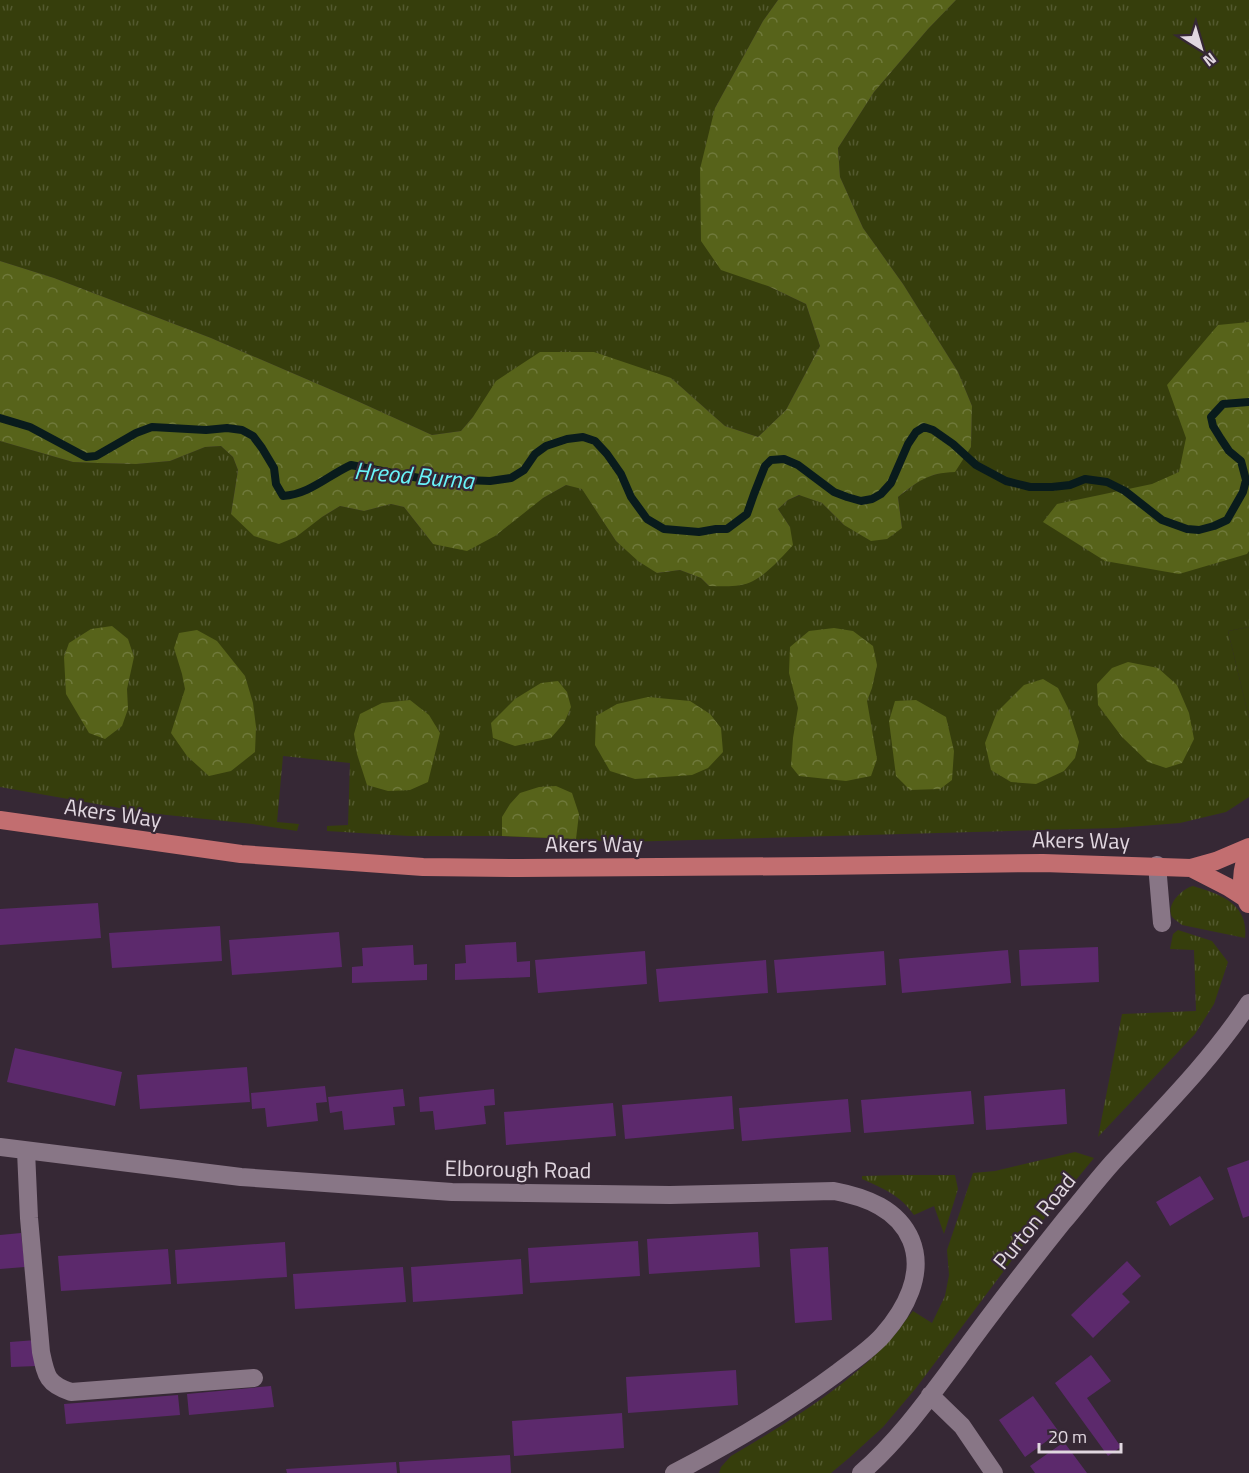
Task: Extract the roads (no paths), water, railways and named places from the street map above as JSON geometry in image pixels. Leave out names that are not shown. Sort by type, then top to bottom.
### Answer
[{"type":"main road","name":"Akers Way","points":[[0,820],[241,854],[423,867],[771,867],[1043,863],[1191,867],[1216,861],[1249,847]]},
{"type":"main road","points":[[1247,902],[1243,891],[1242,874],[1249,854]]},
{"type":"main road","name":"Akers Way","points":[[1191,867],[1228,887],[1247,902]]},
{"type":"street","points":[[1157,865],[1162,923]]},
{"type":"street","name":"Purton Road","points":[[861,1473],[900,1434],[1058,1228],[1111,1165],[1218,1047],[1249,1004]]},
{"type":"street","name":"Elborough Road","points":[[0,1147],[241,1177],[452,1192],[670,1196],[834,1191],[855,1195],[890,1212],[901,1223],[914,1246],[915,1278],[908,1299],[881,1337],[807,1396],[682,1471]]},
{"type":"street","points":[[26,1151],[29,1218],[40,1342],[44,1368],[50,1381],[71,1392],[254,1378]]},
{"type":"street","points":[[930,1395],[962,1426],[994,1473]]},
{"type":"waterway","name":"Hreod Burna","points":[[0,418],[30,427],[86,457],[96,456],[136,433],[152,427],[242,430],[253,436],[262,448],[274,468],[276,484],[283,496],[302,492],[351,465],[419,478],[490,481],[511,478],[524,470],[535,454],[546,446],[567,439],[583,437],[595,441],[607,454],[621,474],[631,497],[647,519],[664,529],[699,532],[727,529],[747,514],[765,466],[771,460],[784,459],[798,465],[834,492],[861,501],[872,499],[881,494],[891,483],[908,444],[916,432],[924,427],[933,430],[953,444],[976,465],[1006,481],[1030,487],[1070,485],[1085,479],[1107,482],[1125,491],[1162,520],[1187,529],[1199,530],[1227,520],[1243,492],[1246,480],[1241,461],[1229,451],[1213,426],[1211,417],[1223,404],[1249,402]]}]
